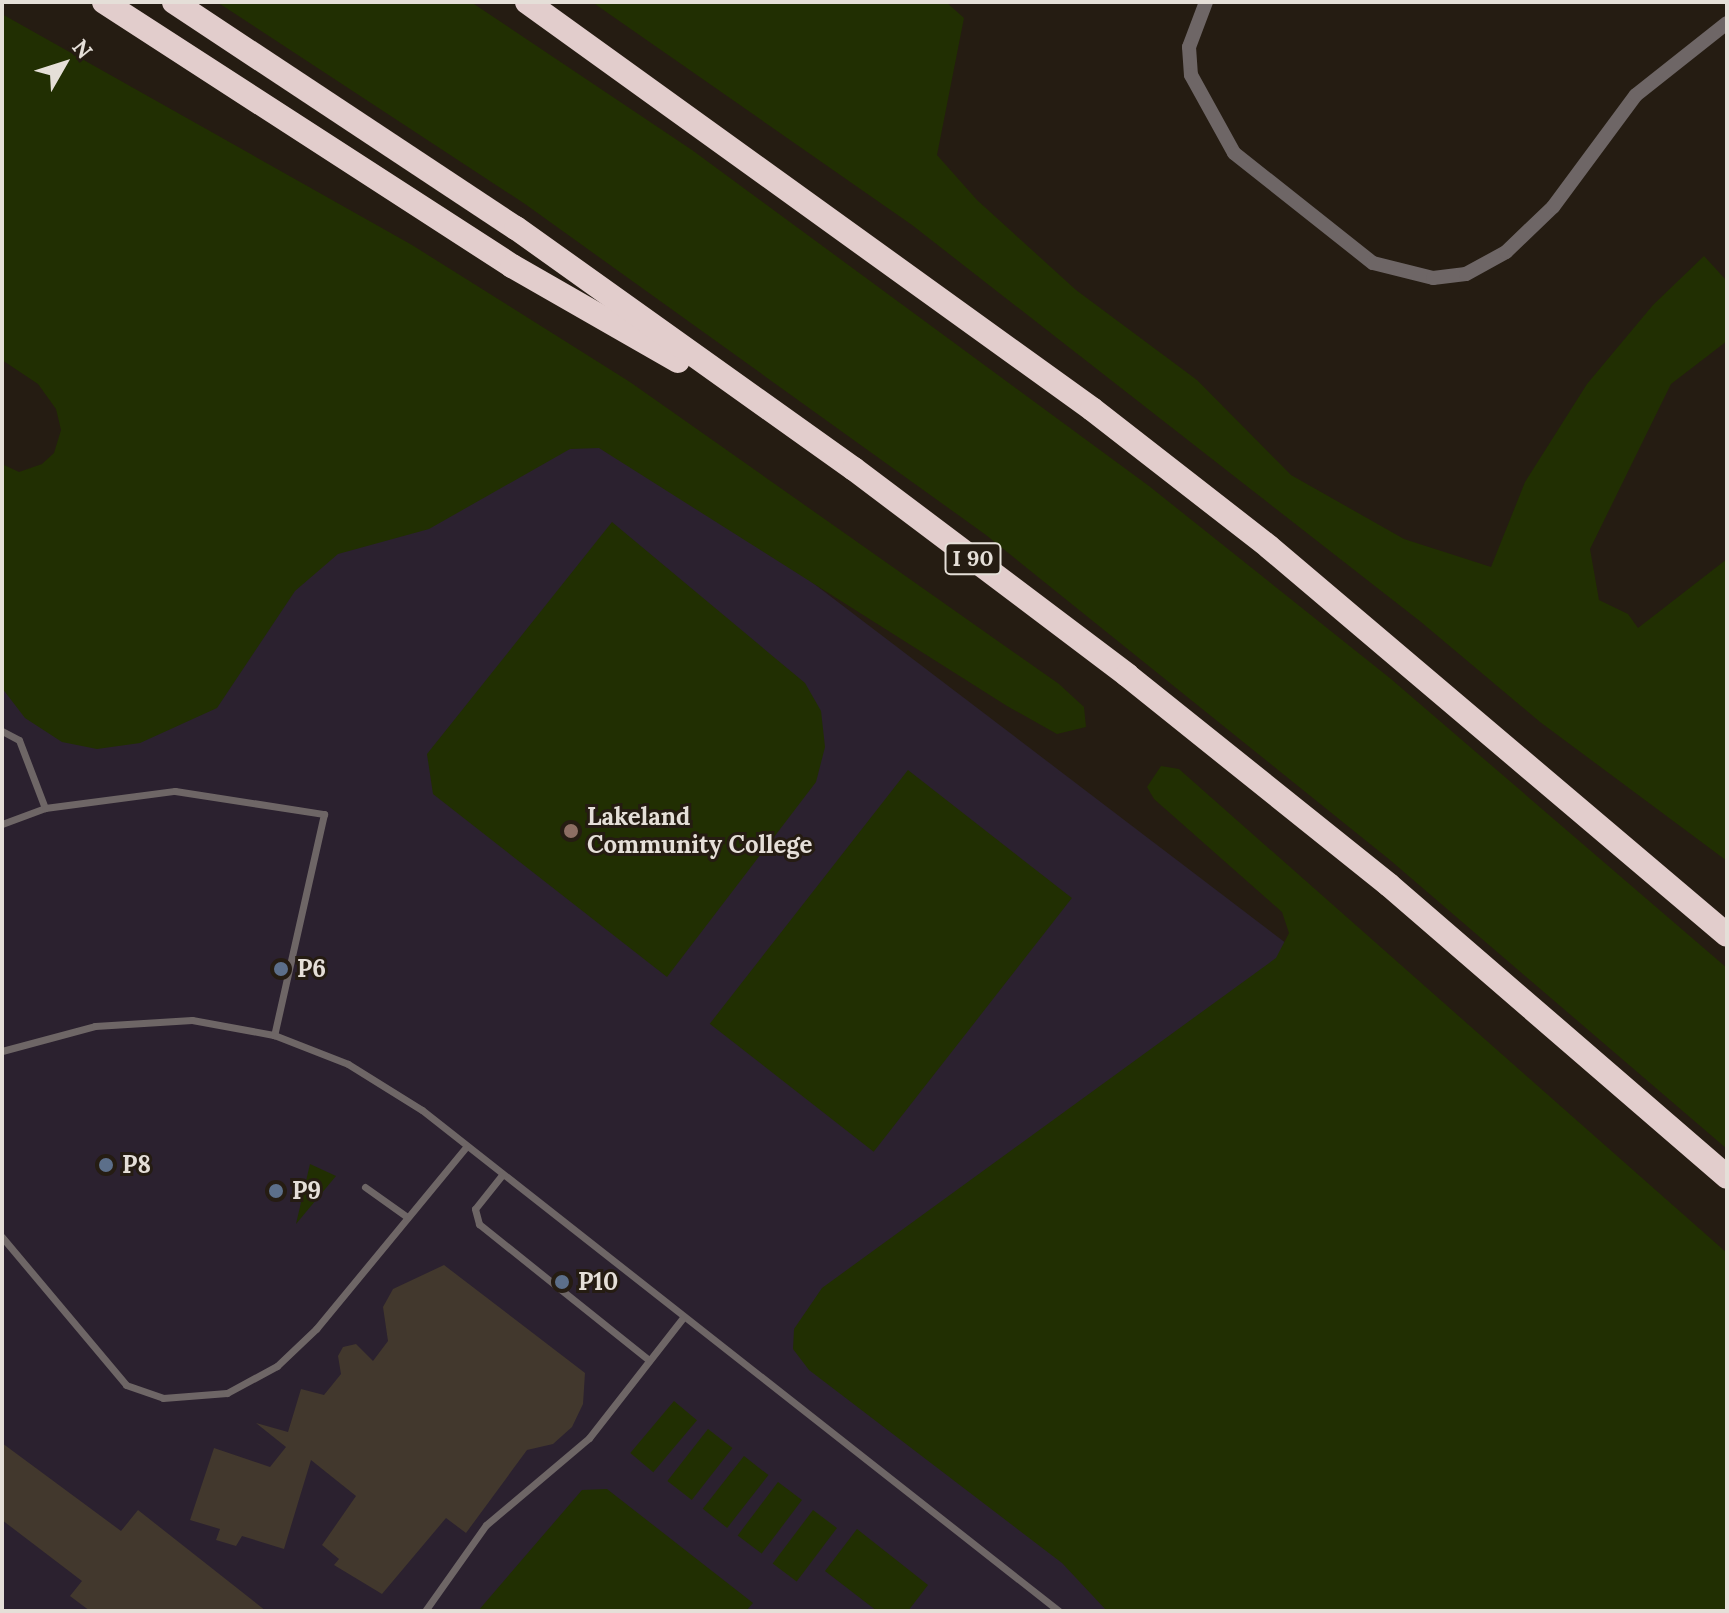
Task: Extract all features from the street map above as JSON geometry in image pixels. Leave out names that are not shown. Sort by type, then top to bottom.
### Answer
[{"type":"highway","points":[[104,2],[512,266],[786,422]]},
{"type":"highway","name":"I 90","points":[[174,2],[516,228],[786,422],[1127,675],[1389,885],[1727,1177]]},
{"type":"highway","points":[[531,6],[1092,409],[1269,547],[1727,935]]},
{"type":"street","points":[[1206,2],[1189,47],[1191,75],[1234,153],[1373,263],[1433,278],[1466,274],[1506,252],[1553,207],[1636,95],[1727,23]]},
{"type":"lane","points":[[2,731],[19,740],[45,808]]},
{"type":"lane","points":[[2,824],[45,808],[175,791],[324,814],[274,1035]]},
{"type":"lane","points":[[2,1051],[95,1026],[178,1021],[274,1035],[385,1085],[1059,1611]]},
{"type":"lane","points":[[2,1237],[126,1385],[160,1398],[227,1393],[277,1366],[316,1329],[467,1146]]},
{"type":"lane","points":[[502,1175],[475,1209],[479,1224],[649,1360]]},
{"type":"lane","points":[[365,1187],[407,1217]]},
{"type":"lane","points":[[425,1611],[486,1525],[589,1438],[682,1319]]},
{"type":"shaded area","name":"Lakeland Community College","points":[[562,392],[1592,1176],[1529,1611],[2,1611],[2,487]]},
{"type":"green space","points":[[217,2],[471,2],[692,150],[1149,486],[1391,679],[1727,968],[1727,1149],[1390,860],[986,535],[525,204]]},
{"type":"green space","points":[[592,2],[946,2],[964,18],[937,155],[977,200],[1076,290],[1197,380],[1291,475],[1404,539],[1491,567],[1525,482],[1587,384],[1653,305],[1704,256],[1727,281],[1727,341],[1671,384],[1590,549],[1599,600],[1628,614],[1638,628],[1727,559],[1727,861],[1540,722],[1421,622],[912,225]]},
{"type":"green space","points":[[2,14],[412,245],[630,382],[1059,684],[1084,707],[1086,727],[1057,734],[1007,706],[599,448],[570,449],[429,529],[338,554],[295,591],[217,708],[140,743],[97,749],[62,742],[25,718],[2,688],[2,464],[19,472],[42,464],[54,453],[61,430],[56,409],[38,384],[2,360]]},
{"type":"green space","points":[[612,522],[805,683],[821,711],[825,747],[816,782],[667,977],[433,794],[427,754]]},
{"type":"green space","points":[[1161,766],[1179,769],[1727,1253],[1727,1611],[1107,1611],[1062,1563],[809,1370],[793,1349],[794,1329],[822,1288],[1276,958],[1289,933],[1282,912],[1154,799],[1147,787]]},
{"type":"green space","points":[[908,770],[1072,898],[874,1152],[710,1024]]},
{"type":"green space","points":[[310,1164],[336,1176],[296,1224]]},
{"type":"green space","points":[[674,1401],[697,1420],[653,1472],[630,1453]]},
{"type":"green space","points":[[708,1429],[732,1448],[692,1500],[667,1481]]},
{"type":"green space","points":[[744,1456],[768,1475],[727,1528],[703,1509]]},
{"type":"green space","points":[[778,1482],[802,1500],[762,1554],[738,1536]]},
{"type":"green space","points":[[607,1489],[753,1603],[746,1611],[478,1611],[582,1490]]},
{"type":"green space","points":[[813,1510],[837,1528],[797,1582],[773,1564]]},
{"type":"green space","points":[[857,1529],[928,1585],[908,1611],[877,1611],[825,1571]]},
{"type":"building","points":[[444,1265],[585,1373],[583,1404],[572,1427],[553,1444],[527,1450],[466,1533],[446,1518],[382,1594],[334,1565],[339,1559],[322,1545],[356,1496],[311,1460],[284,1549],[242,1536],[236,1546],[216,1540],[220,1529],[190,1520],[214,1448],[270,1467],[286,1447],[256,1423],[288,1432],[301,1389],[324,1395],[341,1374],[338,1356],[343,1347],[356,1344],[373,1361],[388,1341],[383,1307],[393,1289]]},
{"type":"building","points":[[2,1443],[121,1531],[138,1510],[266,1611],[90,1611],[70,1596],[82,1581],[2,1520]]},
{"type":"place","name":"Lakeland Community College","points":[[571,831]]},
{"type":"place","name":"P6","points":[[281,969]]},
{"type":"place","name":"P8","points":[[106,1165]]},
{"type":"place","name":"P9","points":[[276,1191]]},
{"type":"place","name":"P10","points":[[562,1282]]}]
